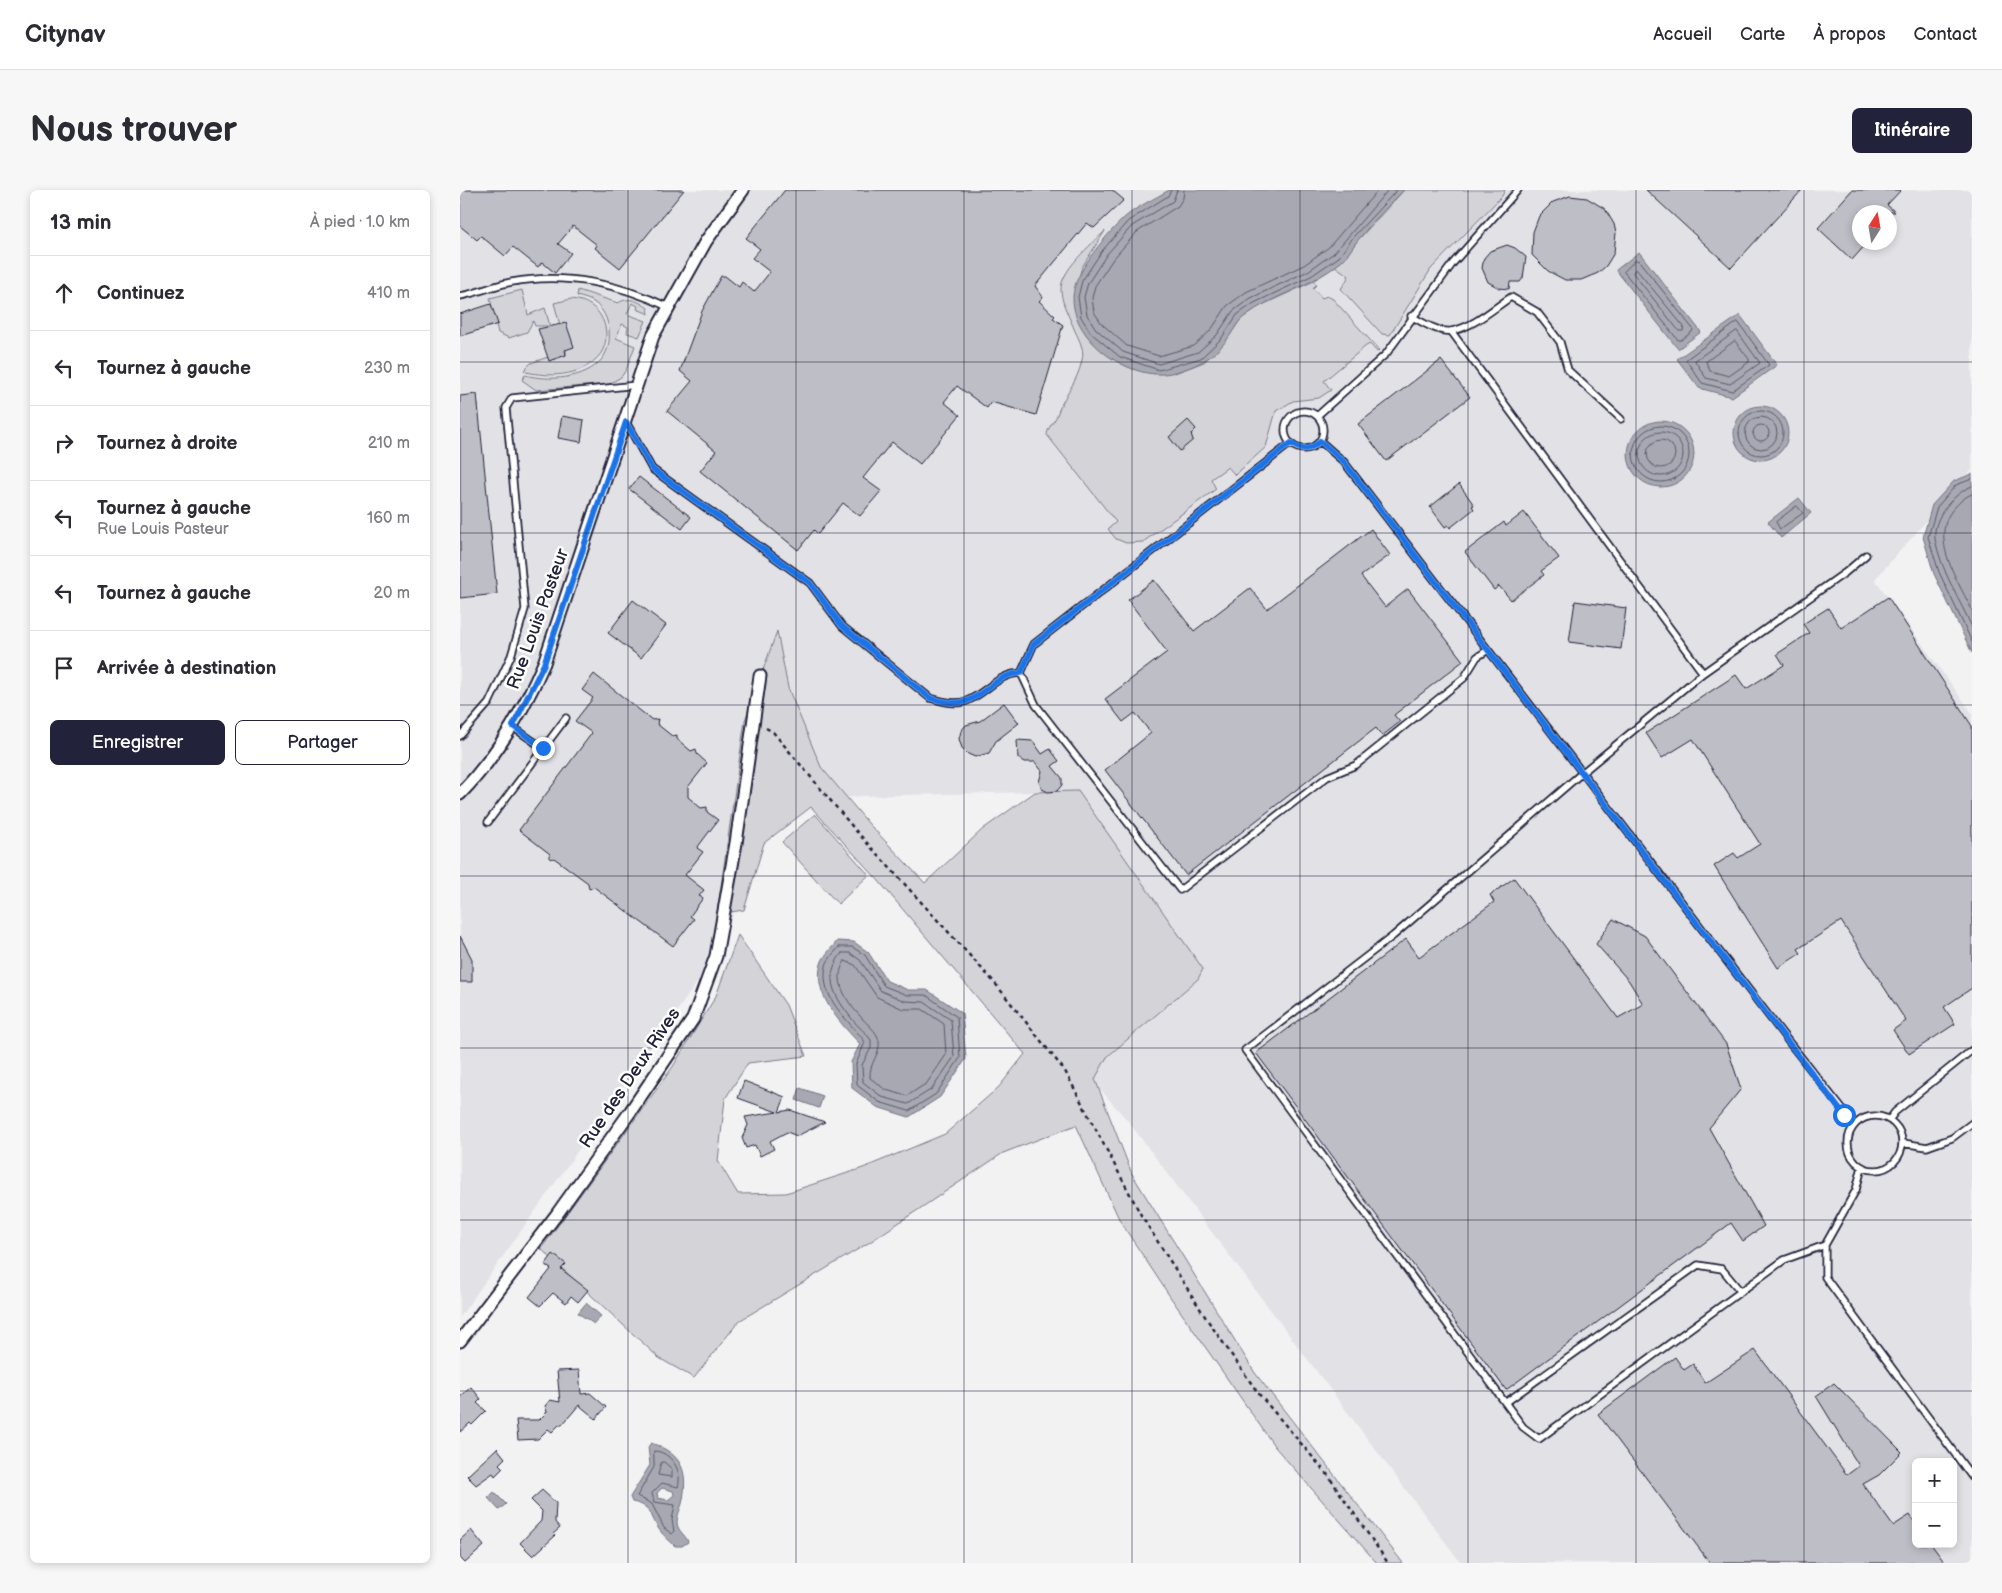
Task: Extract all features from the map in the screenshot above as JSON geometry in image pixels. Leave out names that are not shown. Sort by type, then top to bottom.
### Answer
[{"type":"street","name":"Rue Louis Pasteur","points":[[460,794],[498,749],[513,726],[544,664],[639,384],[653,336],[706,242],[740,191]]},
{"type":"street","name":"Rue des Deux Rives","points":[[460,1341],[557,1214],[630,1112],[693,1019],[716,956],[736,843],[760,676]]},
{"type":"lane","points":[[1317,416],[1386,354],[1411,316],[1453,263],[1518,190]]},
{"type":"lane","points":[[460,296],[512,282],[568,279],[613,285],[668,307]]},
{"type":"lane","points":[[1411,316],[1440,329],[1451,331],[1470,323],[1511,298],[1537,312],[1560,342],[1568,370],[1621,419]]},
{"type":"lane","points":[[1451,331],[1703,673]]},
{"type":"lane","points":[[460,736],[489,703],[511,656],[525,609],[506,408],[512,398],[639,384]]},
{"type":"lane","points":[[1306,411],[1317,416],[1324,427],[1320,441],[1312,448],[1303,449],[1291,443],[1286,433],[1286,425],[1290,417],[1297,412],[1306,411]]},
{"type":"lane","points":[[626,422],[652,469],[810,583],[842,626],[930,698],[945,702],[968,701],[1009,674],[1021,673]]},
{"type":"lane","points":[[1320,441],[1344,462],[1770,1018],[1855,1125]]},
{"type":"lane","points":[[1291,443],[1034,644],[1021,673],[1036,705],[1180,890],[1327,777],[1356,765],[1464,678],[1477,657],[1488,650]]},
{"type":"lane","points":[[1825,1245],[1784,1260],[1539,1439],[1522,1427],[1244,1050],[1393,936],[1583,772],[1703,673],[1846,572],[1866,555]]},
{"type":"lane","points":[[488,822],[566,718]]},
{"type":"lane","points":[[513,726],[543,748]]},
{"type":"lane","points":[[1889,1120],[1894,1112],[1972,1050]]},
{"type":"lane","points":[[1877,1116],[1889,1120],[1899,1130],[1903,1143],[1896,1161],[1880,1170],[1862,1167],[1851,1155],[1848,1140],[1855,1125],[1865,1118],[1877,1116]]},
{"type":"lane","points":[[1903,1143],[1927,1147],[1952,1138],[1972,1122]]},
{"type":"lane","points":[[1862,1167],[1856,1190],[1825,1245],[1825,1277],[1972,1477]]},
{"type":"lane","points":[[1505,1403],[1698,1265],[1722,1268],[1741,1292]]},
{"type":"path","points":[[754,720],[773,732],[858,832],[994,982],[1066,1071],[1141,1215],[1206,1318],[1258,1393],[1327,1474],[1388,1563]]},
{"type":"shaded area","points":[[460,190],[1972,190],[1972,470],[1875,579],[1972,713],[1972,1563],[1461,1563],[1128,1121],[1075,1061],[1078,791],[862,796],[778,806],[716,956],[460,1317]]},
{"type":"shaded area","points":[[1404,190],[1505,190],[1502,196],[1431,269],[1390,335],[1382,334],[1341,289],[1349,276],[1335,266],[1342,261],[1358,240]]},
{"type":"shaded area","points":[[1105,231],[1082,267],[1073,297],[1175,373],[1204,362],[1225,342],[1241,319],[1258,307],[1314,281],[1317,284],[1313,288],[1322,298],[1327,296],[1333,299],[1379,350],[1377,352],[1370,344],[1366,346],[1324,381],[1331,390],[1319,398],[1293,401],[1276,411],[1266,447],[1235,475],[1228,467],[1211,479],[1216,489],[1143,542],[1126,543],[1116,539],[1108,529],[1116,522],[1047,435],[1077,376],[1083,356],[1080,341],[1063,301],[1062,283],[1065,275],[1077,258]]},
{"type":"shaded area","points":[[522,290],[528,315],[545,308],[550,326],[535,326],[533,321],[527,332],[509,338],[498,333],[490,298]]},
{"type":"shaded area","points":[[578,290],[618,303],[634,300],[648,308],[649,314],[637,309],[638,306],[632,303],[627,314],[646,321],[639,337],[627,333],[628,327],[622,324],[616,338],[635,346],[626,370],[621,377],[609,384],[536,390],[522,380],[525,375],[555,378],[576,375],[595,366],[606,353],[609,330],[605,315],[593,302],[577,296]]},
{"type":"shaded area","points":[[571,299],[588,304],[601,316],[606,331],[606,339],[601,353],[589,365],[572,372],[544,375],[526,372],[524,370],[531,363],[548,357],[549,361],[566,355],[566,323],[560,325],[554,303]]},
{"type":"shaded area","points":[[777,631],[788,688],[821,767],[869,824],[925,883],[983,829],[1035,792],[1078,791],[1203,969],[1198,979],[1107,1057],[1095,1079],[1132,1174],[1255,1373],[1403,1563],[1377,1563],[1275,1447],[1120,1221],[1076,1125],[1003,1153],[870,1242],[739,1321],[694,1378],[659,1358],[541,1249],[672,1068],[716,996],[738,935],[786,1005],[806,1056],[748,1063],[725,1099],[718,1161],[738,1194],[786,1193],[863,1168],[945,1134],[999,1087],[1025,1054],[878,880],[811,807],[764,843],[744,910],[717,914],[745,720]]},
{"type":"shaded area","points":[[815,814],[869,875],[838,904],[782,842]]},
{"type":"water","points":[[1169,190],[1404,190],[1369,227],[1344,259],[1331,270],[1255,309],[1239,322],[1221,347],[1203,361],[1175,372],[1157,374],[1137,370],[1118,362],[1100,349],[1086,334],[1076,316],[1073,297],[1082,270],[1092,254],[1111,231],[1134,210]]},
{"type":"water","points":[[1639,252],[1701,332],[1678,349],[1616,270]]},
{"type":"water","points":[[1740,315],[1777,365],[1732,397],[1699,388],[1677,359]]},
{"type":"water","points":[[1756,406],[1766,406],[1776,410],[1784,418],[1788,433],[1784,448],[1776,456],[1766,460],[1756,460],[1746,456],[1738,448],[1734,438],[1734,428],[1738,418],[1746,410]]},
{"type":"water","points":[[1655,421],[1667,421],[1679,426],[1689,436],[1694,448],[1692,467],[1679,482],[1667,487],[1655,487],[1643,482],[1633,472],[1628,460],[1628,448],[1633,436],[1643,426]]},
{"type":"water","points":[[1972,474],[1972,653],[1934,574],[1923,537],[1932,505],[1954,481]]},
{"type":"water","points":[[1799,498],[1811,513],[1781,538],[1768,522]]},
{"type":"water","points":[[837,941],[854,942],[868,952],[887,981],[908,990],[927,990],[962,1013],[966,1059],[940,1097],[909,1117],[877,1107],[852,1088],[851,1062],[860,1044],[830,1008],[824,997],[819,975],[822,961]]},
{"type":"water","points":[[800,1088],[823,1096],[819,1108],[796,1100]]},
{"type":"water","points":[[586,1303],[601,1316],[594,1324],[578,1313]]},
{"type":"water","points":[[651,1443],[662,1447],[670,1453],[677,1459],[684,1474],[684,1493],[677,1522],[678,1528],[688,1542],[682,1546],[675,1546],[657,1527],[648,1509],[632,1502],[630,1497],[650,1465],[648,1447]],"holes":[[[662,1488],[673,1491],[674,1495],[668,1500],[658,1498],[657,1493]]]},
{"type":"water","points":[[494,1492],[506,1504],[499,1510],[488,1498]]},
{"type":"building","points":[[460,190],[684,190],[620,268],[595,248],[597,245],[573,226],[558,244],[571,253],[555,273],[542,262],[538,267],[513,247],[505,256],[481,236],[477,240],[460,226]]},
{"type":"building","points":[[785,190],[1112,190],[1124,200],[1094,228],[1087,223],[1035,286],[1043,297],[1039,301],[1055,316],[1053,318],[1063,325],[1036,415],[991,402],[987,408],[957,386],[944,402],[960,415],[920,464],[892,442],[863,478],[881,491],[860,516],[843,503],[818,534],[814,530],[798,550],[700,471],[716,451],[667,411],[692,381],[680,371],[702,311],[721,276],[725,276],[739,287],[742,282],[754,292],[770,272],[752,258],[760,249],[746,238]]},
{"type":"building","points":[[1646,190],[1802,190],[1731,268]]},
{"type":"building","points":[[1852,190],[1901,190],[1887,205],[1852,205],[1852,250],[1861,250],[1852,260],[1818,228]]},
{"type":"building","points":[[1570,196],[1587,198],[1605,209],[1614,224],[1616,233],[1614,253],[1606,266],[1598,273],[1581,280],[1565,280],[1548,271],[1532,255],[1533,232],[1539,216],[1553,202]]},
{"type":"building","points":[[1507,245],[1515,248],[1526,257],[1523,278],[1520,282],[1510,282],[1509,289],[1499,288],[1488,282],[1482,268],[1484,258],[1490,251]]},
{"type":"building","points":[[491,304],[498,324],[460,336],[460,314]]},
{"type":"building","points":[[566,323],[574,347],[565,350],[566,355],[549,361],[538,329]]},
{"type":"building","points":[[1441,360],[1470,397],[1386,461],[1358,424]]},
{"type":"building","points":[[477,394],[497,594],[460,598],[460,396]]},
{"type":"building","points":[[562,416],[584,420],[581,442],[558,438]]},
{"type":"building","points":[[1188,420],[1196,429],[1191,434],[1193,440],[1180,451],[1169,437]]},
{"type":"building","points":[[639,477],[691,517],[682,529],[629,489]]},
{"type":"building","points":[[1459,484],[1474,505],[1472,506],[1474,509],[1450,528],[1448,525],[1445,527],[1430,507]]},
{"type":"building","points":[[1524,512],[1559,558],[1541,571],[1544,575],[1511,600],[1499,586],[1494,590],[1465,552],[1504,522],[1506,526]]},
{"type":"building","points":[[1371,529],[1390,555],[1361,576],[1385,607],[1408,589],[1463,661],[1394,715],[1400,722],[1382,736],[1376,728],[1186,875],[1105,770],[1151,733],[1135,713],[1123,722],[1105,699],[1167,652],[1128,600],[1154,580],[1194,631],[1250,588],[1267,609]]},
{"type":"building","points":[[1888,597],[1972,726],[1972,988],[1944,1007],[1955,1024],[1909,1054],[1893,1030],[1906,1021],[1841,921],[1798,949],[1801,953],[1778,968],[1714,866],[1734,853],[1738,858],[1760,844],[1693,739],[1662,758],[1646,733],[1736,675],[1746,689],[1784,665],[1777,654],[1809,633],[1803,624],[1828,608],[1841,628]]},
{"type":"building","points":[[633,600],[666,625],[641,658],[608,633]]},
{"type":"building","points":[[1575,601],[1626,608],[1621,649],[1569,642]]},
{"type":"building","points":[[594,674],[652,720],[658,719],[657,724],[672,736],[677,735],[677,739],[691,751],[696,749],[697,754],[707,763],[688,787],[688,797],[701,808],[707,807],[707,812],[718,820],[697,848],[703,852],[685,875],[704,890],[699,896],[703,898],[690,916],[694,919],[673,946],[594,887],[589,889],[588,883],[554,858],[550,859],[550,854],[519,830],[592,733],[575,721],[593,698],[582,690]]},
{"type":"building","points":[[1004,703],[1019,723],[996,741],[989,753],[975,757],[968,754],[962,748],[959,739],[961,731],[966,725],[980,721]]},
{"type":"building","points":[[1017,740],[1033,741],[1042,754],[1050,749],[1059,761],[1052,766],[1062,778],[1062,785],[1057,791],[1048,792],[1042,789],[1039,782],[1042,771],[1035,762],[1024,762],[1018,758]]},
{"type":"building","points":[[1514,878],[1618,1018],[1643,1004],[1629,981],[1596,944],[1613,919],[1645,936],[1726,1044],[1741,1089],[1709,1128],[1764,1226],[1743,1241],[1731,1223],[1506,1390],[1256,1053],[1406,939],[1419,957],[1494,902],[1490,895]]},
{"type":"building","points":[[460,936],[472,959],[472,982],[460,982]]},
{"type":"building","points":[[744,1081],[785,1097],[779,1112],[790,1110],[825,1122],[797,1136],[787,1132],[770,1141],[774,1149],[760,1156],[755,1145],[746,1148],[742,1138],[748,1125],[745,1117],[777,1112],[738,1098]]},
{"type":"building","points":[[553,1254],[566,1264],[561,1269],[588,1290],[578,1302],[571,1296],[566,1303],[553,1293],[540,1306],[529,1297],[551,1269],[545,1265]]},
{"type":"building","points":[[1755,1350],[1847,1475],[1859,1466],[1816,1396],[1834,1383],[1902,1452],[1879,1475],[1863,1484],[1893,1526],[1910,1515],[1912,1518],[1912,1548],[1934,1548],[1945,1563],[1710,1563],[1598,1414],[1675,1357],[1684,1370],[1693,1364],[1705,1383]]},
{"type":"building","points":[[579,1370],[581,1394],[590,1393],[606,1407],[596,1419],[579,1405],[562,1425],[559,1425],[552,1432],[548,1429],[538,1439],[518,1440],[516,1420],[539,1420],[547,1412],[545,1406],[550,1400],[560,1402],[557,1371]]},
{"type":"building","points":[[471,1387],[481,1399],[477,1403],[486,1411],[472,1425],[470,1423],[460,1432],[460,1397]]},
{"type":"building","points":[[497,1448],[505,1458],[499,1464],[503,1468],[495,1476],[493,1473],[476,1485],[467,1476]]},
{"type":"building","points":[[542,1490],[556,1503],[555,1522],[560,1528],[553,1534],[555,1536],[533,1556],[520,1543],[541,1521],[542,1511],[531,1500]]},
{"type":"building","points":[[471,1530],[484,1546],[465,1563],[460,1558],[460,1540]]},
{"type":"route","points":[[543,748],[513,726],[544,664],[626,422],[652,469],[810,583],[842,626],[930,698],[945,702],[968,701],[1009,674],[1021,673],[1034,644],[1245,478],[1291,443],[1295,447],[1303,449],[1312,448],[1320,441],[1344,462],[1844,1115]]}]
